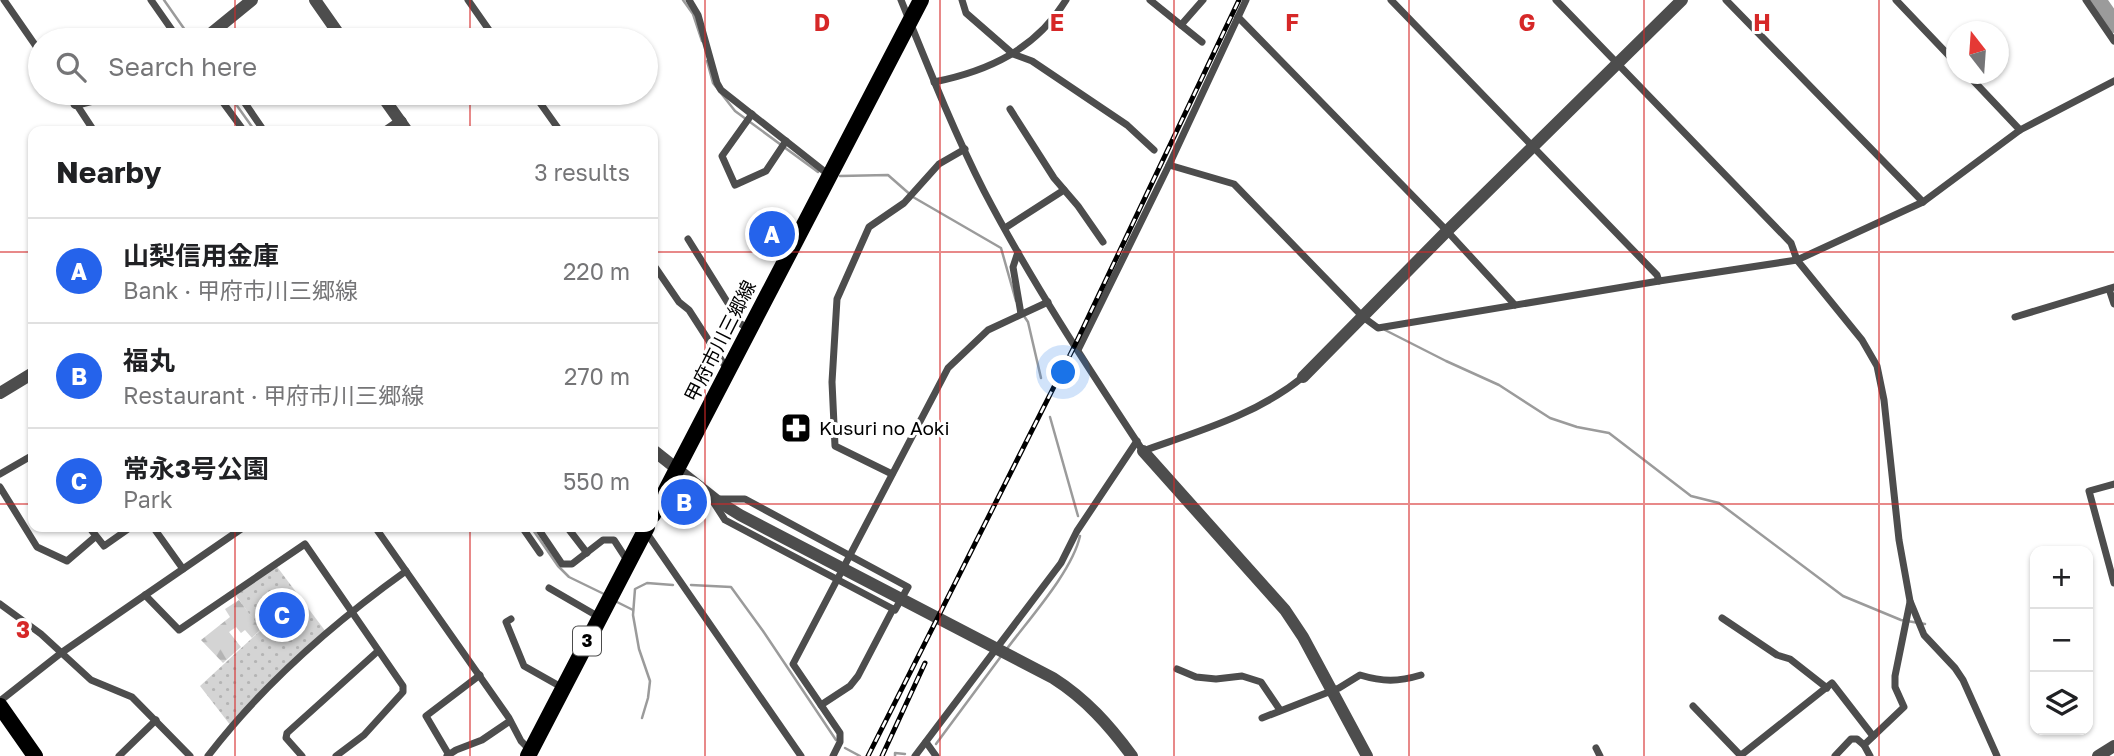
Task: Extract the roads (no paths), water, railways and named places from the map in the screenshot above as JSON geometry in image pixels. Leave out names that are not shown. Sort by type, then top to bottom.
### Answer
[{"type":"main road","name":"甲府市川三郷線","points":[[658,505],[921,0]]},
{"type":"main road","name":"3","points":[[530,754],[644,532]]},
{"type":"main road","points":[[0,706],[36,756]]},
{"type":"street","points":[[4,0],[28,35]]},
{"type":"street","points":[[151,0],[171,28]]},
{"type":"street","points":[[218,28],[252,0]]},
{"type":"street","points":[[315,0],[335,28]]},
{"type":"street","points":[[468,0],[488,28]]},
{"type":"street","points":[[689,0],[698,15],[717,83],[722,90],[829,175]]},
{"type":"street","points":[[901,0],[934,82],[1005,228],[1106,397],[1140,446],[1285,610],[1367,756]]},
{"type":"street","points":[[962,0],[966,13],[1013,54],[1032,61],[1128,125],[1154,150]]},
{"type":"street","points":[[934,82],[982,70],[1013,54],[1047,24],[1066,0]]},
{"type":"street","points":[[1150,0],[1202,42]]},
{"type":"street","points":[[1181,24],[1203,0]]},
{"type":"street","points":[[1078,350],[1246,0]]},
{"type":"street","points":[[1391,0],[1657,275],[1659,281]]},
{"type":"street","points":[[1556,0],[1791,243],[1797,260],[1863,340],[1877,366],[1884,400],[1899,540],[1910,601],[1924,635],[1963,680],[1997,756]]},
{"type":"street","points":[[915,756],[1061,562],[1077,531],[1140,446],[1252,410],[1279,396],[1303,377],[1682,0]]},
{"type":"street","points":[[1726,0],[1923,202]]},
{"type":"street","points":[[1896,0],[1946,52]]},
{"type":"street","points":[[2086,0],[2114,41]]},
{"type":"street","points":[[1238,17],[1447,231],[1515,305]]},
{"type":"street","points":[[1169,165],[1234,184],[1363,317],[1378,328],[1797,260],[1923,202],[2020,130],[2114,81]]},
{"type":"street","points":[[1976,84],[2020,130]]},
{"type":"street","points":[[77,105],[91,126]]},
{"type":"street","points":[[225,105],[240,126]]},
{"type":"street","points":[[246,105],[261,126]]},
{"type":"street","points":[[388,105],[403,126]]},
{"type":"street","points":[[542,105],[556,126]]},
{"type":"street","points":[[1010,109],[1054,178],[1103,242]]},
{"type":"street","points":[[752,114],[722,156],[735,185],[766,171],[786,141]]},
{"type":"street","points":[[892,474],[835,446],[832,382],[837,299],[869,227],[904,203],[939,164],[965,149]]},
{"type":"street","points":[[1005,228],[1064,190]]},
{"type":"street","points":[[688,239],[741,324],[749,329]]},
{"type":"street","points":[[1018,252],[1013,267],[1021,314]]},
{"type":"street","points":[[658,271],[728,370]]},
{"type":"street","points":[[2015,317],[2111,288],[2114,304]]},
{"type":"street","points":[[833,756],[840,742],[840,733],[793,664],[948,369],[988,330],[1048,302]]},
{"type":"street","points":[[0,393],[28,376]]},
{"type":"street","points":[[658,454],[740,515],[1053,678],[1077,694],[1114,731],[1132,756]]},
{"type":"street","points":[[0,474],[28,458]]},
{"type":"street","points":[[2114,484],[2089,491],[2114,583]]},
{"type":"street","points":[[0,487],[37,547],[67,561],[95,537]]},
{"type":"street","points":[[712,496],[745,499],[908,587],[895,610],[893,609],[858,676],[850,686],[821,705]]},
{"type":"street","points":[[712,496],[725,520],[893,609]]},
{"type":"street","points":[[92,532],[104,546],[124,532]]},
{"type":"street","points":[[157,532],[183,569]]},
{"type":"street","points":[[0,701],[61,653],[237,532]]},
{"type":"street","points":[[379,532],[480,676],[530,754]]},
{"type":"street","points":[[525,532],[540,553]]},
{"type":"street","points":[[540,532],[562,564],[572,565],[603,540],[614,540],[628,561]]},
{"type":"street","points":[[571,532],[587,553]]},
{"type":"street","points":[[649,532],[801,756]]},
{"type":"street","points":[[145,595],[179,630],[305,544],[403,686],[403,692],[364,735],[337,756]]},
{"type":"street","points":[[208,756],[260,694],[350,611],[406,570]]},
{"type":"street","points":[[549,588],[599,618]]},
{"type":"street","points":[[1864,745],[1904,707],[1895,687],[1895,676],[1910,601]]},
{"type":"street","points":[[0,604],[41,634],[91,680],[132,697],[190,756]]},
{"type":"street","points":[[1722,618],[1777,655],[1790,659],[1828,688]]},
{"type":"street","points":[[510,619],[506,622],[524,666],[563,688]]},
{"type":"street","points":[[302,756],[286,738],[286,733],[378,650]]},
{"type":"street","points":[[1177,670],[1196,677],[1216,679],[1242,676],[1261,682],[1280,710]]},
{"type":"street","points":[[1262,718],[1332,691],[1360,675],[1380,681],[1400,681],[1421,675]]},
{"type":"street","points":[[480,676],[426,716],[448,755],[458,753],[482,740],[510,721]]},
{"type":"street","points":[[1693,706],[1740,756],[1832,683],[1873,736]]},
{"type":"street","points":[[119,756],[156,720]]},
{"type":"street","points":[[1835,756],[1851,739],[1857,739],[1864,745],[1870,756]]},
{"type":"street","points":[[926,742],[936,756]]},
{"type":"street","points":[[2098,756],[2114,746]]},
{"type":"waterway","points":[[164,0],[184,28]]},
{"type":"waterway","points":[[683,0],[693,14],[702,41]]},
{"type":"waterway","points":[[2097,0],[2114,24]]},
{"type":"waterway","points":[[707,61],[713,83],[735,111],[818,172]]},
{"type":"waterway","points":[[237,105],[251,126]]},
{"type":"waterway","points":[[840,176],[888,175],[913,197],[1001,248],[1016,301]]},
{"type":"waterway","points":[[1024,316],[1028,322],[1041,378]]},
{"type":"waterway","points":[[1385,330],[1499,385],[1550,418],[1609,433],[1691,496],[1719,503],[1843,596],[1901,620],[1925,624]]},
{"type":"waterway","points":[[1050,417],[1078,516]]},
{"type":"waterway","points":[[534,532],[569,577],[606,595]]},
{"type":"waterway","points":[[1006,650],[1059,580],[1080,536]]},
{"type":"waterway","points":[[642,718],[650,681],[639,649],[633,615],[635,589],[647,583],[673,585]]},
{"type":"waterway","points":[[691,585],[731,587],[836,740]]},
{"type":"waterway","points":[[617,602],[633,610]]},
{"type":"waterway","points":[[936,744],[1002,655]]},
{"type":"waterway","points":[[845,748],[860,756]]},
{"type":"waterway","points":[[895,756],[895,753],[905,754]]},
{"type":"railway","points":[[868,756],[1075,345],[1239,0]]},
{"type":"railway","points":[[882,756],[925,663]]},
{"type":"place","name":"山梨信用金庫","points":[[772,234]]},
{"type":"place","name":"Kusuri no Aoki","points":[[796,428]]},
{"type":"place","name":"福丸","points":[[684,502]]},
{"type":"place","name":"常永3号公園","points":[[282,615]]}]
